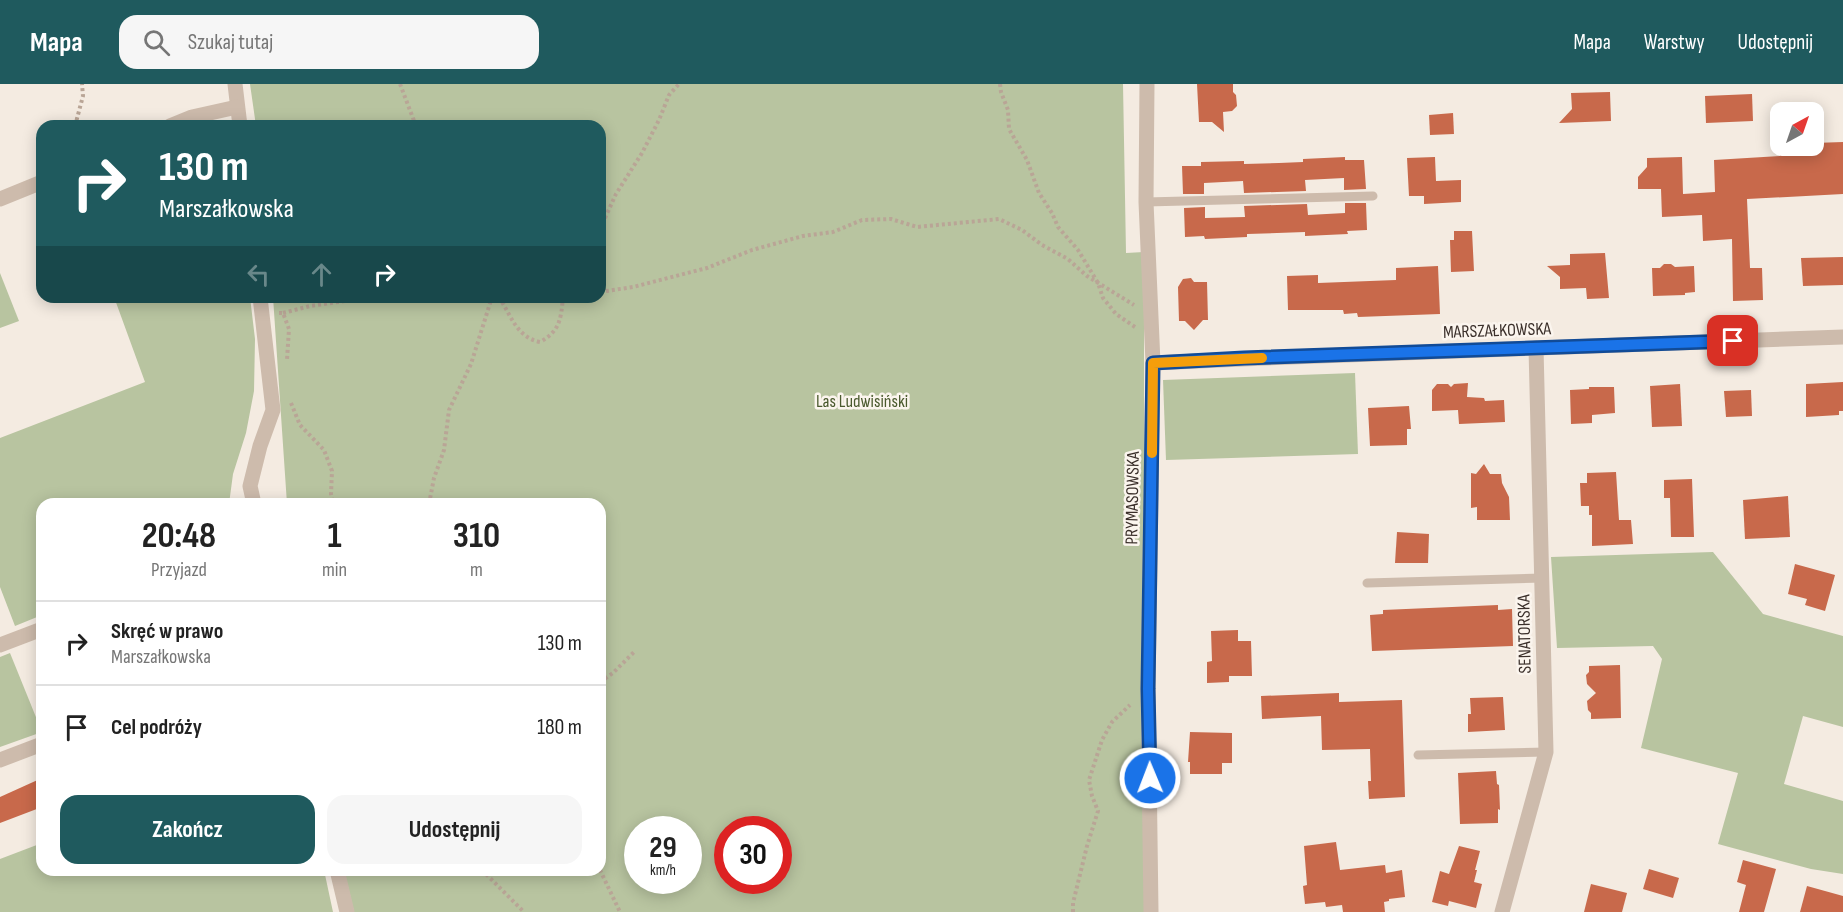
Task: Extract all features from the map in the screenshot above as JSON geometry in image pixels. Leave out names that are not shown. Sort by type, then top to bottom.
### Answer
[{"type":"street","points":[[235,84],[239,120]]},
{"type":"street","name":"PRYMASOWSKA","points":[[1146,84],[1146,202],[1153,363],[1148,689],[1151,912]]},
{"type":"street","points":[[185,120],[237,106]]},
{"type":"street","points":[[0,199],[36,184]]},
{"type":"street","points":[[253,498],[250,486],[260,446],[273,410],[261,303]]},
{"type":"street","name":"MARSZAŁKOWSKA","points":[[1153,363],[1843,337]]},
{"type":"street","name":"SENATORSKA","points":[[1502,912],[1546,752],[1536,348]]},
{"type":"street","points":[[0,645],[36,630]]},
{"type":"street","points":[[0,760],[36,746]]},
{"type":"street","points":[[339,876],[347,912]]},
{"type":"lane","points":[[1146,202],[1373,196]]},
{"type":"lane","points":[[1367,583],[1542,578]]},
{"type":"lane","points":[[1419,755],[1546,752]]},
{"type":"path","points":[[77,120],[83,96],[82,84]]},
{"type":"path","points":[[400,84],[414,120]]},
{"type":"path","points":[[606,216],[616,194],[642,153],[669,95],[679,84]]},
{"type":"path","points":[[1000,84],[1008,110],[1009,129],[1027,160],[1039,193],[1058,227],[1078,250],[1098,283],[1102,298],[1130,325],[1152,336]]},
{"type":"path","points":[[606,291],[633,287],[707,268],[752,250],[803,236],[833,232],[862,220],[891,219],[917,227],[999,219],[1022,230],[1127,302],[1152,313]]},
{"type":"path","points":[[262,316],[331,303]]},
{"type":"path","points":[[430,498],[434,478],[444,450],[448,410],[471,364],[490,303]]},
{"type":"path","points":[[502,303],[510,319],[522,333],[533,341],[540,342],[549,337],[557,327],[562,303]]},
{"type":"path","points":[[283,313],[289,329],[288,369]]},
{"type":"path","points":[[290,402],[300,424],[324,450],[332,471],[332,498]]},
{"type":"path","points":[[606,678],[634,652]]},
{"type":"path","points":[[1074,912],[1073,903],[1098,811],[1089,780],[1102,740],[1112,722],[1148,689]]},
{"type":"path","points":[[488,876],[524,912]]},
{"type":"path","points":[[603,876],[620,912]]},
{"type":"green space","name":"Las Ludwisiński","points":[[250,84],[1123,84],[1126,253],[1144,252],[1144,912],[354,912],[345,876],[606,876],[606,498],[287,498],[273,303],[606,303],[606,120],[255,120]]},
{"type":"green space","points":[[0,273],[19,321],[0,328]]},
{"type":"green space","points":[[116,303],[251,303],[255,339],[254,391],[246,433],[233,474],[230,498],[36,498],[36,617],[15,626],[0,587],[0,438],[145,382]]},
{"type":"green space","points":[[1355,373],[1358,454],[1166,460],[1163,380]]},
{"type":"green space","points":[[1713,552],[1763,614],[1843,636],[1843,727],[1803,716],[1784,784],[1843,801],[1843,874],[1811,869],[1718,844],[1738,773],[1641,748],[1662,659],[1653,646],[1557,648],[1551,557]]},
{"type":"green space","points":[[10,653],[36,717],[36,734],[0,747],[0,657]]},
{"type":"green space","points":[[36,845],[36,876],[325,876],[333,912],[0,912],[0,859]]},
{"type":"building","points":[[1197,84],[1233,84],[1237,106],[1232,111],[1223,112],[1224,132],[1212,122],[1199,122]]},
{"type":"building","points":[[1610,92],[1611,121],[1559,123],[1572,109],[1571,93]]},
{"type":"building","points":[[1752,94],[1753,121],[1706,123],[1705,96]]},
{"type":"building","points":[[1453,113],[1454,134],[1430,135],[1429,115]]},
{"type":"building","points":[[1843,142],[1843,194],[1747,199],[1750,268],[1762,268],[1763,300],[1733,301],[1732,239],[1703,241],[1702,215],[1662,217],[1661,189],[1638,189],[1638,177],[1647,167],[1647,158],[1682,157],[1683,194],[1715,192],[1714,160],[1824,156],[1824,143]]},
{"type":"building","points":[[1345,157],[1345,160],[1364,160],[1366,189],[1344,190],[1344,178],[1305,180],[1306,191],[1244,193],[1243,181],[1204,183],[1204,194],[1183,194],[1182,166],[1201,166],[1201,162],[1279,163],[1303,162],[1303,159]]},
{"type":"building","points":[[1435,157],[1436,181],[1461,180],[1461,202],[1424,204],[1424,196],[1409,196],[1407,158]]},
{"type":"building","points":[[1345,203],[1366,203],[1367,230],[1347,231],[1348,234],[1305,236],[1305,232],[1247,234],[1247,237],[1205,239],[1204,236],[1185,237],[1184,208],[1205,207],[1205,218],[1245,217],[1244,206],[1307,204],[1308,215],[1345,213]]},
{"type":"building","points":[[1454,231],[1472,231],[1474,271],[1451,272],[1450,240],[1454,240]]},
{"type":"building","points":[[1605,253],[1609,298],[1587,299],[1586,288],[1560,289],[1560,277],[1547,266],[1570,265],[1570,254]]},
{"type":"building","points":[[1843,257],[1843,285],[1803,286],[1801,258]]},
{"type":"building","points":[[1664,264],[1671,264],[1675,267],[1694,266],[1695,292],[1685,293],[1685,295],[1653,296],[1652,268],[1660,268]]},
{"type":"building","points":[[1438,266],[1440,314],[1358,317],[1357,313],[1344,314],[1343,310],[1288,310],[1287,276],[1318,275],[1318,283],[1396,280],[1396,268]]},
{"type":"building","points":[[1191,278],[1194,282],[1207,282],[1208,320],[1203,320],[1194,330],[1185,321],[1179,321],[1178,287],[1183,279]]},
{"type":"building","points":[[1843,382],[1843,411],[1839,411],[1839,415],[1806,417],[1806,384]]},
{"type":"building","points":[[1468,383],[1467,397],[1484,398],[1485,401],[1504,400],[1505,422],[1459,424],[1458,410],[1432,411],[1432,390],[1437,384],[1448,384],[1451,387],[1454,384]]},
{"type":"building","points":[[1680,384],[1682,426],[1652,427],[1650,386]]},
{"type":"building","points":[[1589,387],[1614,387],[1615,413],[1592,415],[1592,423],[1571,424],[1570,390],[1589,389]]},
{"type":"building","points":[[1751,390],[1752,416],[1726,417],[1724,391]]},
{"type":"building","points":[[1409,406],[1411,429],[1407,429],[1407,445],[1370,446],[1368,408]]},
{"type":"building","points":[[1484,464],[1490,474],[1501,474],[1502,483],[1509,497],[1510,520],[1477,520],[1477,507],[1471,508],[1471,473],[1476,474]]},
{"type":"building","points":[[1616,472],[1619,520],[1631,520],[1633,544],[1592,546],[1592,515],[1589,515],[1589,506],[1581,506],[1580,483],[1587,483],[1587,473]]},
{"type":"building","points":[[1692,479],[1694,537],[1671,537],[1670,498],[1664,498],[1664,480]]},
{"type":"building","points":[[1788,496],[1790,537],[1745,539],[1743,500]]},
{"type":"building","points":[[1397,532],[1429,534],[1428,563],[1395,563]]},
{"type":"building","points":[[1795,564],[1835,575],[1825,611],[1805,605],[1807,599],[1788,594]]},
{"type":"building","points":[[1498,605],[1498,610],[1512,609],[1513,646],[1372,651],[1370,615],[1383,614],[1383,610]]},
{"type":"building","points":[[1238,630],[1238,641],[1251,641],[1252,676],[1229,676],[1229,682],[1207,683],[1207,662],[1212,661],[1211,631]]},
{"type":"building","points":[[1620,665],[1621,718],[1591,719],[1587,701],[1596,693],[1587,684],[1586,675],[1589,672],[1589,666]]},
{"type":"building","points":[[1339,693],[1339,702],[1402,700],[1405,797],[1369,799],[1370,749],[1322,750],[1321,716],[1262,719],[1261,696]]},
{"type":"building","points":[[1503,697],[1505,730],[1468,732],[1468,714],[1471,714],[1470,698]]},
{"type":"building","points":[[1190,732],[1232,733],[1232,763],[1222,763],[1222,774],[1190,774],[1190,762],[1188,762]]},
{"type":"building","points":[[1496,771],[1500,810],[1498,809],[1498,823],[1460,824],[1458,773]]},
{"type":"building","points":[[36,781],[36,809],[0,823],[0,797]]},
{"type":"building","points":[[1336,842],[1340,870],[1385,865],[1386,873],[1402,870],[1405,897],[1384,902],[1385,912],[1343,912],[1342,905],[1326,907],[1325,902],[1305,904],[1303,886],[1307,885],[1304,846]]},
{"type":"building","points":[[1459,846],[1480,851],[1474,882],[1482,884],[1476,908],[1449,901],[1448,906],[1432,902],[1440,871],[1449,874]]},
{"type":"building","points":[[1743,860],[1776,869],[1764,912],[1739,912],[1746,885],[1737,882]]},
{"type":"building","points":[[1649,869],[1679,878],[1673,898],[1643,889]]},
{"type":"building","points":[[1591,884],[1627,893],[1622,912],[1584,912]]},
{"type":"building","points":[[1807,886],[1843,896],[1843,912],[1800,912]]},
{"type":"slow traffic","points":[[1152,453],[1153,363],[1262,358]]},
{"type":"route","points":[[1150,778],[1148,689],[1153,363],[1733,341]]}]
